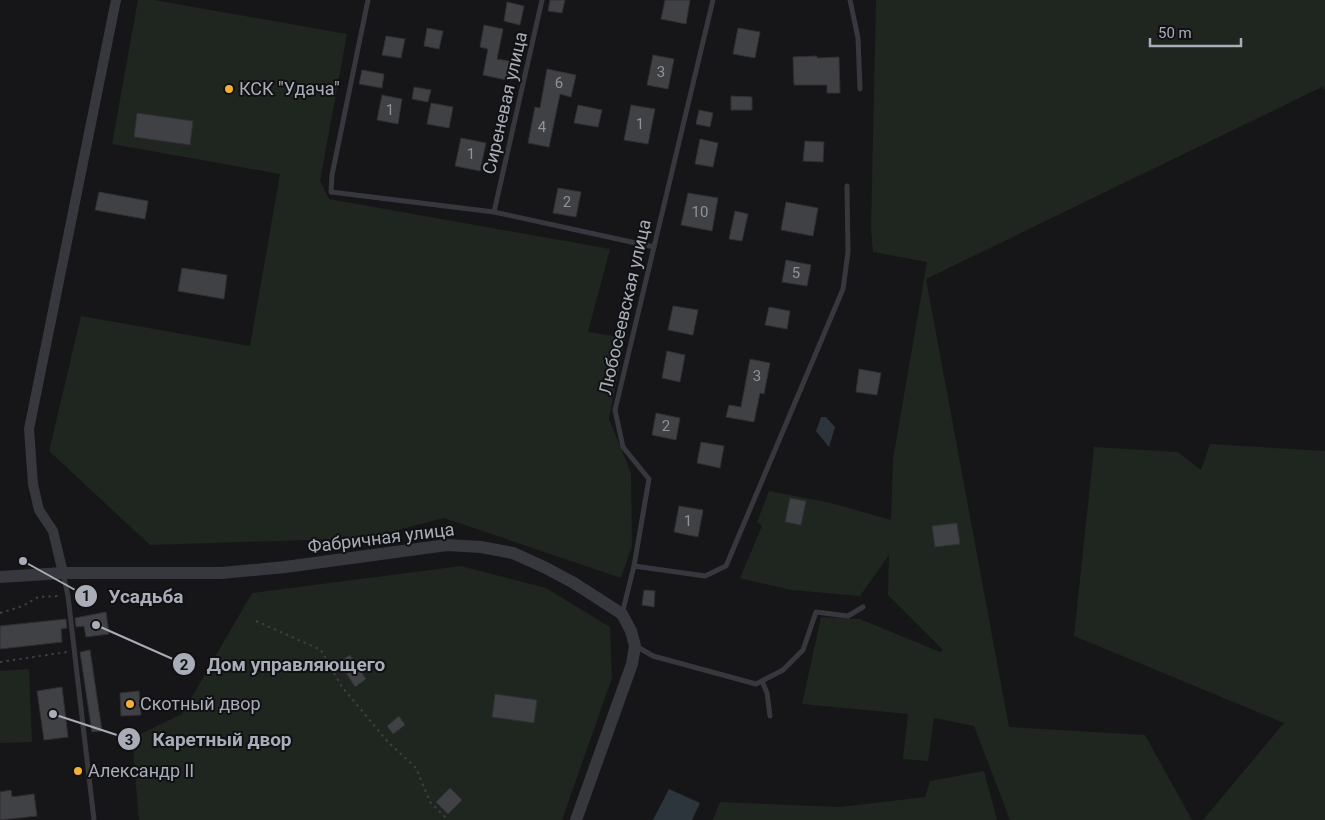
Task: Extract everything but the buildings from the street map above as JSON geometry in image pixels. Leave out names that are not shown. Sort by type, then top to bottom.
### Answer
[{"type":"street","points":[[62,573],[54,531],[39,510],[33,484],[29,429],[116,0]]},
{"type":"street","name":"Фабричная улица","points":[[0,577],[62,573],[221,573],[285,567],[447,545],[481,547],[514,553],[544,567],[574,583],[622,614]]},
{"type":"street","points":[[576,820],[632,664],[635,646],[631,631],[622,614]]},
{"type":"lane","points":[[368,0],[332,175],[331,192],[494,212],[654,247]]},
{"type":"lane","name":"Сиреневая улица","points":[[494,212],[542,0]]},
{"type":"lane","name":"Любосеевская улица","points":[[622,614],[634,566],[649,479],[624,447],[615,410],[713,0]]},
{"type":"lane","points":[[850,0],[858,38],[860,89]]},
{"type":"lane","points":[[634,566],[705,576],[726,566],[843,289],[848,252],[846,186]]},
{"type":"lane","points":[[62,573],[68,596],[94,820]]},
{"type":"lane","points":[[635,646],[653,656],[756,684],[783,670],[803,650],[816,612],[848,616],[863,607]]},
{"type":"lane","points":[[762,681],[767,692],[770,716]]},
{"type":"path","points":[[0,613],[23,606],[38,597],[68,596]]},
{"type":"path","points":[[256,621],[321,650],[342,687],[388,742],[416,768],[430,802],[448,820]]},
{"type":"path","points":[[0,662],[74,651]]},
{"type":"shaded area","points":[[138,0],[154,0],[347,34],[320,181],[329,199],[610,249],[588,332],[625,338],[609,419],[631,473],[632,546],[621,578],[444,518],[367,538],[150,545],[49,451],[81,316],[250,346],[280,174],[112,144]]},
{"type":"shaded area","points":[[876,0],[1325,0],[1325,90],[1322,87],[926,279],[1009,727],[1145,735],[1192,820],[1010,820],[974,726],[934,718],[928,761],[903,759],[908,714],[802,704],[821,617],[860,619],[940,652],[943,650],[888,595],[889,555],[860,596],[791,590],[740,578],[762,526],[757,522],[769,491],[831,503],[891,520],[893,459],[927,262],[873,252],[871,229]]},
{"type":"shaded area","points":[[821,417],[826,417],[835,427],[829,447],[816,431]]},
{"type":"shaded area","points":[[1210,444],[1325,451],[1325,820],[1203,820],[1284,723],[1074,636],[1094,447],[1178,452],[1201,470]]},
{"type":"shaded area","points":[[461,566],[546,588],[610,627],[612,678],[562,820],[139,820],[132,738],[182,714],[252,593]]},
{"type":"shaded area","points":[[29,669],[32,742],[0,743],[0,671]]},
{"type":"shaded area","points":[[984,771],[997,820],[713,820],[720,802],[840,807],[925,797],[930,781]]},
{"type":"shaded area","points":[[669,789],[700,803],[692,820],[653,820]]},
{"type":"place","name":"КСК \"Удача\"","points":[[229,89]]},
{"type":"place","name":"Усадьба","points":[[23,561]]},
{"type":"place","name":"Дом управляющего","points":[[96,625]]},
{"type":"place","name":"Скотный двор","points":[[130,704]]},
{"type":"place","name":"Каретный двор","points":[[53,714]]},
{"type":"place","name":"Александр II","points":[[78,771]]}]
